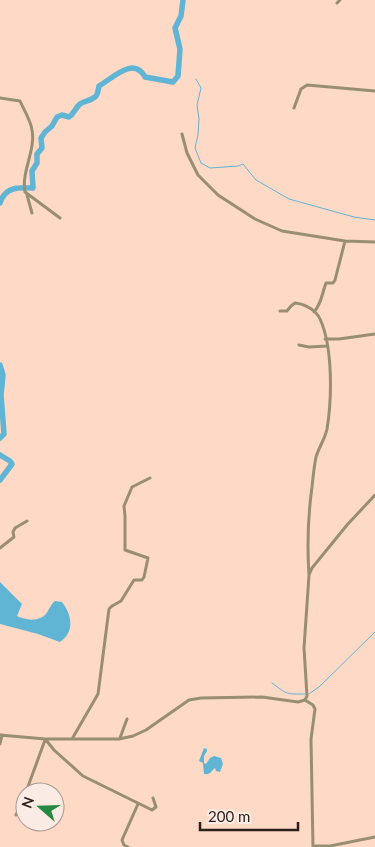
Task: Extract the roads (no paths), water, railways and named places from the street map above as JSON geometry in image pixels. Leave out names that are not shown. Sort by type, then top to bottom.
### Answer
[{"type":"street","points":[[294,108],[301,89],[307,85],[375,91]]},
{"type":"street","points":[[0,98],[20,101],[32,128],[31,148],[24,185],[32,212]]},
{"type":"street","points":[[182,134],[187,153],[198,175],[218,195],[255,219],[282,231],[345,241],[375,242]]},
{"type":"street","points":[[25,192],[60,218]]},
{"type":"street","points":[[314,312],[324,295],[324,285],[326,283],[333,283],[335,280],[345,241]]},
{"type":"street","points":[[280,312],[287,311],[296,303],[306,306],[314,312],[320,319],[329,363],[331,401],[326,432],[316,456],[307,543],[309,575],[304,648],[306,698]]},
{"type":"street","points":[[325,339],[375,334]]},
{"type":"street","points":[[299,345],[309,347],[326,346]]},
{"type":"street","points":[[72,739],[98,694],[109,609],[121,601],[134,580],[142,580],[144,577],[148,558],[125,550],[124,506],[132,487],[150,478]]},
{"type":"street","points":[[309,575],[312,568],[341,532],[375,495]]},
{"type":"street","points":[[0,548],[14,537],[14,528],[27,521]]},
{"type":"street","points":[[0,744],[1,735],[45,739],[120,738],[133,736],[146,730],[189,700],[201,698],[262,697],[298,702],[306,698]]},
{"type":"street","points":[[306,698],[315,709],[311,739],[313,846],[330,846],[375,837]]},
{"type":"street","points":[[120,738],[127,719]]},
{"type":"street","points":[[30,782],[45,739]]},
{"type":"street","points":[[45,739],[54,750],[84,776],[152,810],[156,807],[153,798]]},
{"type":"street","points":[[128,847],[124,845],[122,840],[138,804]]},
{"type":"water","points":[[0,582],[22,604],[17,616],[24,619],[31,620],[42,617],[55,601],[62,602],[70,618],[70,628],[65,638],[60,642],[0,624]]},
{"type":"water","points":[[204,748],[207,751],[204,756],[204,763],[206,764],[214,756],[221,758],[223,764],[220,772],[216,771],[215,768],[210,773],[204,774],[203,763],[199,761]]},
{"type":"waterway","points":[[0,203],[5,194],[13,189],[33,188],[32,171],[37,163],[37,154],[42,148],[41,138],[57,117],[62,115],[69,117],[80,104],[96,96],[99,86],[130,68],[135,68],[145,77],[173,82],[178,76],[180,49],[175,28],[181,16],[183,0]]},
{"type":"waterway","points":[[196,79],[201,88],[197,105],[199,119],[195,148],[201,163],[210,168],[243,164],[256,180],[289,199],[354,217],[375,220]]},
{"type":"waterway","points":[[0,365],[3,375],[1,395],[4,434],[0,438]]},
{"type":"waterway","points":[[0,455],[12,464],[0,480]]},
{"type":"waterway","points":[[309,694],[319,687],[375,632]]},
{"type":"waterway","points":[[272,683],[287,693],[305,694]]}]
